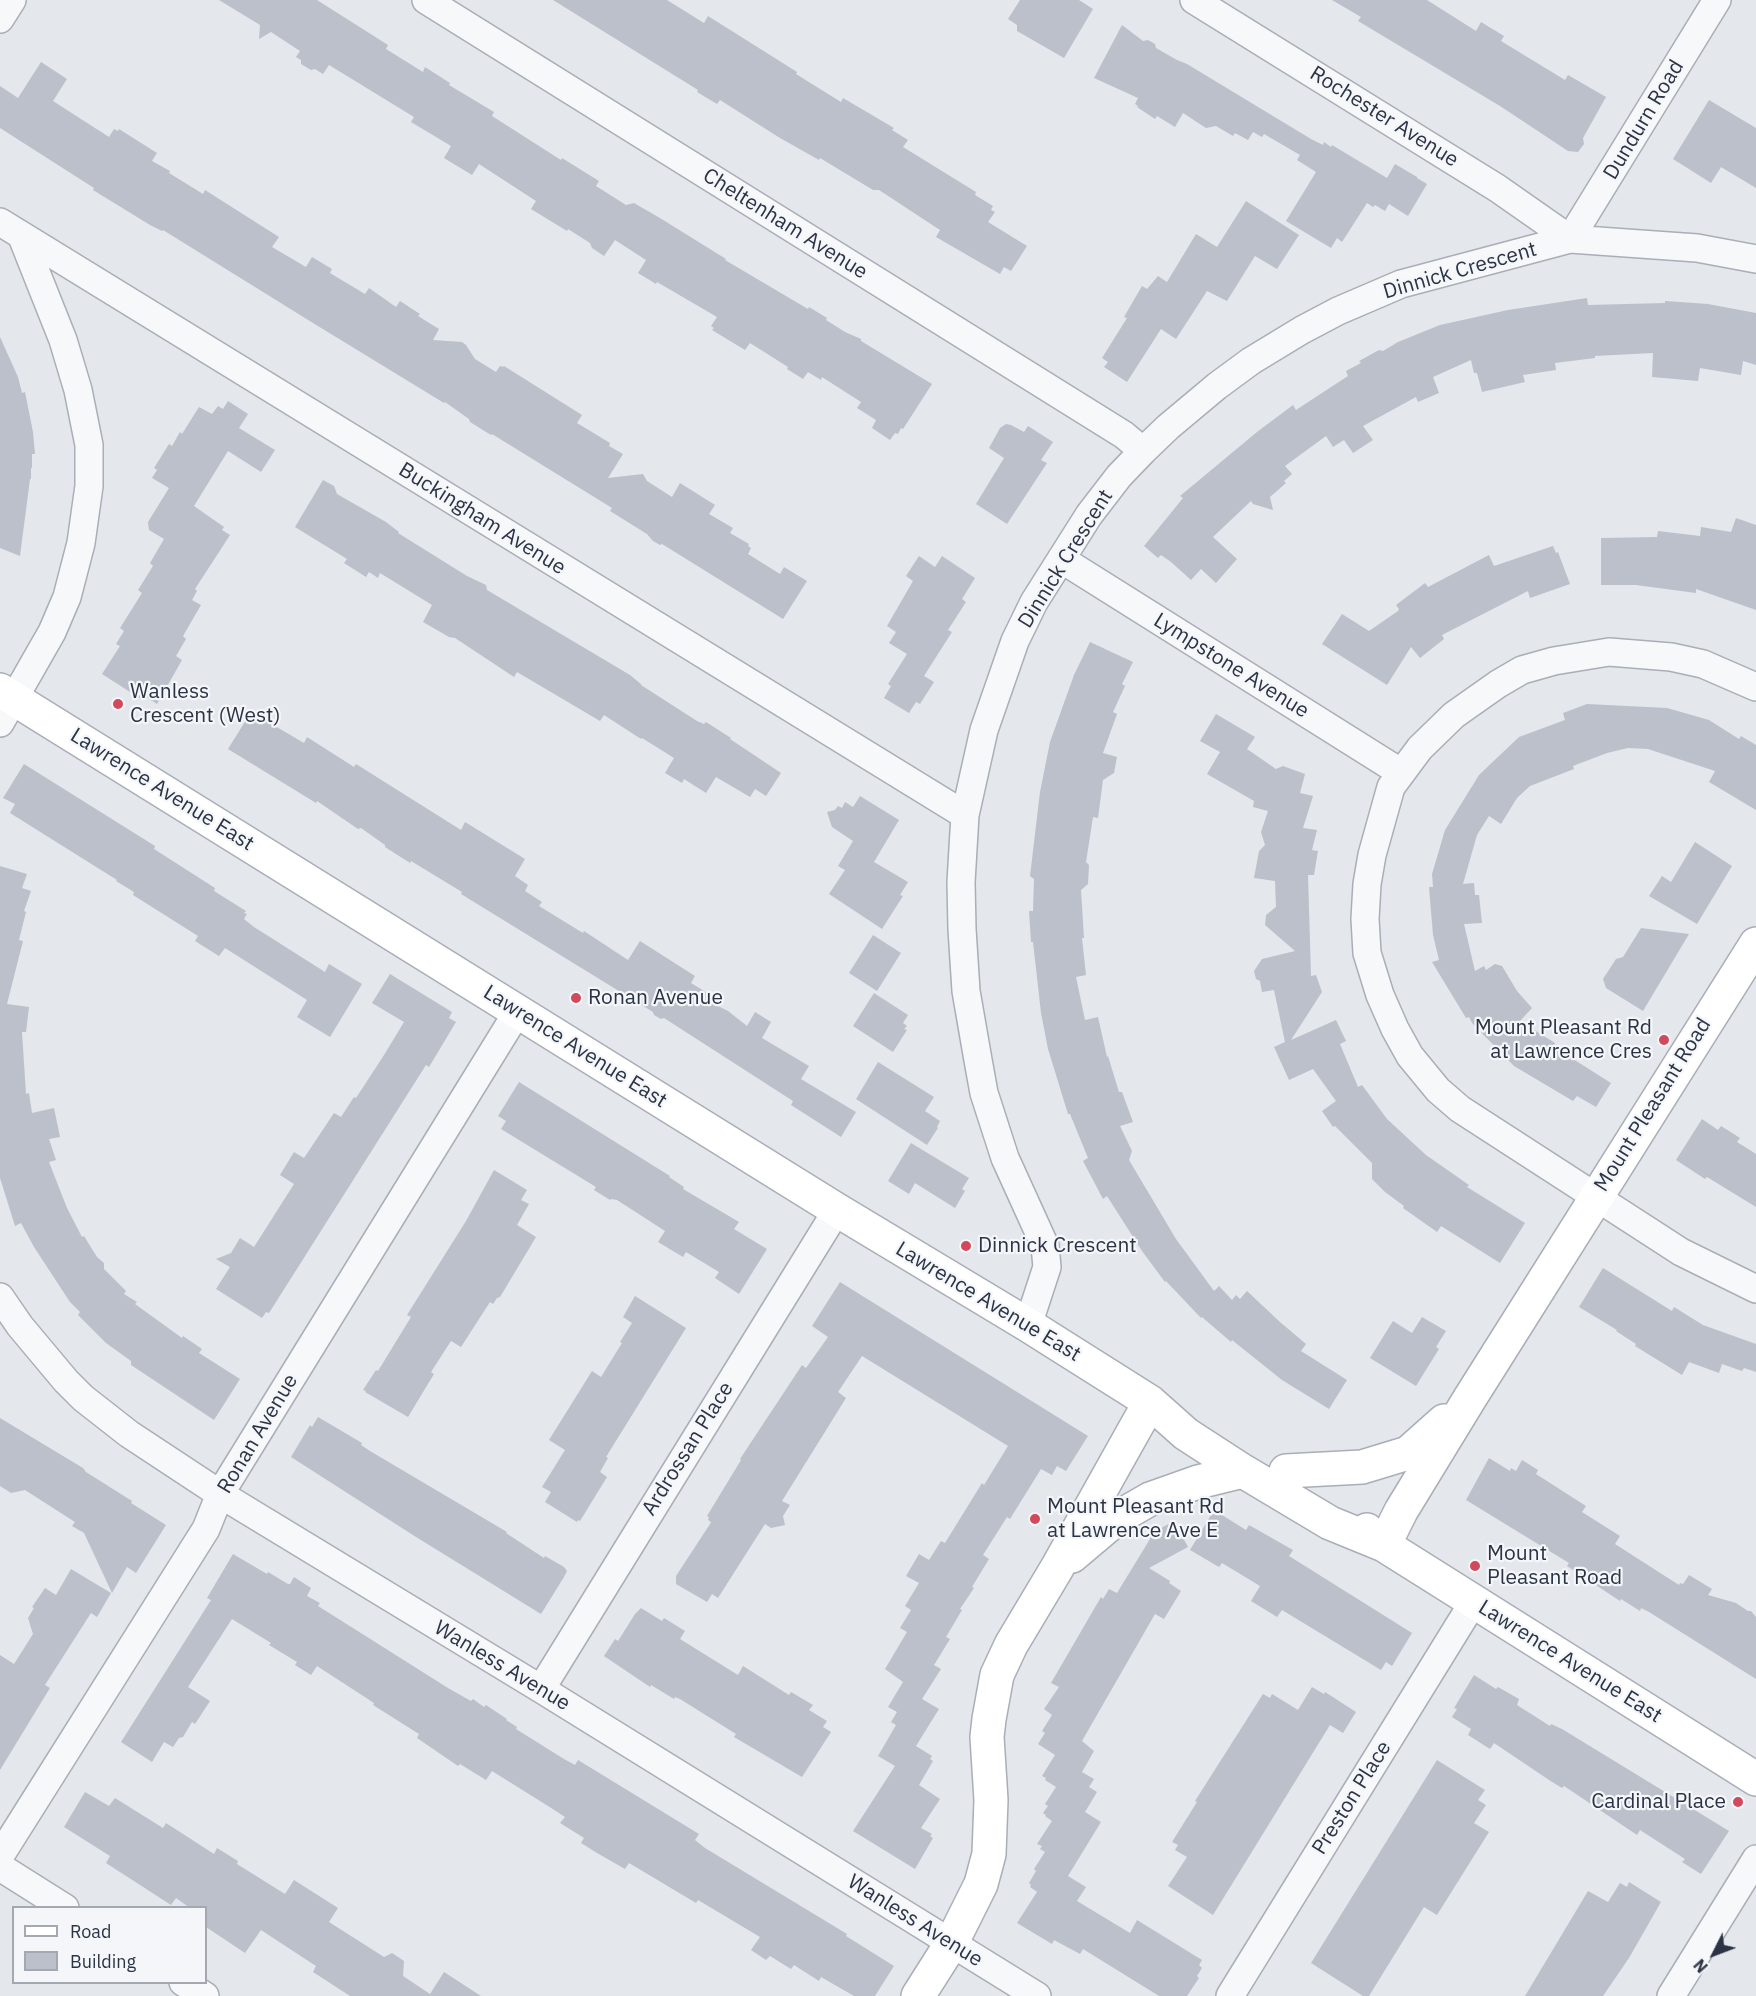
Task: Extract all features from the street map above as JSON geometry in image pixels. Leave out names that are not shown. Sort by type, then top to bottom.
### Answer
[{"type":"main road","name":"Lawrence Avenue East","points":[[5,704],[518,1011],[1150,1402],[1186,1434],[1243,1471],[1330,1523],[1384,1545],[1756,1779]]},
{"type":"main road","name":"Mount Pleasant Road","points":[[1384,1545],[1401,1511],[1470,1398],[1756,944]]},
{"type":"main road","points":[[1286,1471],[1362,1467],[1408,1453],[1470,1398]]},
{"type":"main road","name":"Lawrence Avenue East","points":[[1150,1402],[1199,1420],[1286,1471],[1342,1507],[1384,1545]]},
{"type":"main road","points":[[918,1996],[951,1944],[981,1884],[989,1854],[991,1800],[987,1737],[997,1675],[1011,1645],[1150,1402]]},
{"type":"main road","points":[[1057,1568],[1117,1518],[1150,1499],[1198,1482],[1243,1471]]},
{"type":"street","points":[[0,19],[12,0]]},
{"type":"street","name":"Cheltenham Avenue","points":[[426,0],[1124,435],[1143,451]]},
{"type":"street","name":"Rochester Avenue","points":[[1194,0],[1497,188],[1570,239]]},
{"type":"street","name":"Dundurn Road","points":[[1570,239],[1717,0]]},
{"type":"street","points":[[5,704],[52,632],[67,597],[81,543],[89,486],[89,446],[78,390],[63,340],[11,230]]},
{"type":"street","name":"Buckingham Avenue","points":[[11,230],[965,815]]},
{"type":"street","name":"Dinnick Crescent","points":[[1028,1325],[1047,1267],[1045,1246],[1005,1158],[984,1093],[966,991],[961,882],[965,815],[984,730],[1015,641],[1034,602],[1089,515],[1119,476],[1143,451],[1188,410],[1251,361],[1338,311],[1401,284],[1424,276],[1570,239],[1697,248],[1756,259]]},
{"type":"street","name":"Lympstone Avenue","points":[[1061,559],[1400,772]]},
{"type":"street","points":[[1756,687],[1703,664],[1671,657],[1609,652],[1522,670],[1454,715],[1420,748],[1400,772],[1391,787],[1372,855],[1367,884],[1365,919],[1367,953],[1380,995],[1395,1029],[1410,1056],[1425,1075],[1460,1109],[1681,1252],[1756,1290]]},
{"type":"street","name":"Ronan Avenue","points":[[0,1856],[206,1529],[220,1494],[518,1011]]},
{"type":"street","name":"Ardrossan Place","points":[[541,1689],[837,1210]]},
{"type":"street","name":"Wanless Avenue","points":[[1,1303],[50,1363],[84,1398],[129,1434],[220,1494],[541,1689],[1036,1996]]},
{"type":"street","name":"Preston Place","points":[[1230,1996],[1474,1601]]},
{"type":"street","points":[[1671,1996],[1756,1859]]},
{"type":"street","points":[[0,1867],[62,1906]]},
{"type":"street","points":[[185,1984],[205,1996]]},
{"type":"building","points":[[219,0],[317,0],[388,45],[386,49],[423,72],[425,67],[450,83],[449,85],[494,112],[492,116],[599,181],[596,186],[626,205],[634,203],[660,218],[725,260],[808,309],[809,307],[845,332],[861,339],[932,384],[903,429],[901,428],[898,434],[895,433],[890,440],[872,428],[876,420],[857,408],[861,402],[822,377],[821,380],[808,372],[803,379],[750,343],[745,350],[712,330],[714,328],[711,326],[717,317],[638,273],[646,260],[615,240],[604,256],[592,248],[590,243],[531,209],[536,201],[479,164],[472,175],[444,158],[451,146],[411,122],[414,117],[329,65],[323,74],[315,69],[311,70],[301,64],[301,60],[296,57],[300,51],[271,32],[259,39],[260,25]]},
{"type":"building","points":[[553,0],[667,0],[704,23],[708,16],[841,102],[843,98],[894,128],[892,130],[908,140],[903,147],[976,192],[975,195],[993,206],[991,210],[995,212],[988,222],[1027,246],[1011,271],[1004,267],[1000,274],[936,237],[940,230],[879,190],[873,190],[820,158],[819,160],[780,138],[720,100],[717,104]]},
{"type":"building","points":[[1020,0],[1079,0],[1093,9],[1064,58],[1017,31],[1017,25],[1008,19]]},
{"type":"building","points":[[1332,0],[1427,0],[1476,31],[1481,22],[1504,36],[1501,41],[1565,80],[1568,75],[1606,97],[1583,138],[1584,144],[1578,152],[1568,151],[1500,106],[1358,21],[1361,17]]},
{"type":"building","points":[[1122,25],[1143,41],[1148,40],[1155,44],[1156,48],[1187,64],[1311,139],[1323,145],[1324,142],[1331,147],[1332,145],[1387,178],[1395,164],[1427,184],[1408,216],[1389,204],[1385,211],[1367,203],[1342,242],[1337,238],[1331,248],[1286,221],[1316,172],[1297,160],[1300,155],[1264,134],[1262,137],[1253,132],[1248,140],[1235,133],[1233,136],[1216,126],[1206,128],[1183,113],[1175,127],[1157,116],[1155,119],[1137,107],[1135,104],[1138,98],[1094,78]]},
{"type":"building","points":[[41,62],[67,79],[53,101],[109,137],[114,129],[118,131],[119,129],[157,153],[152,161],[170,171],[169,173],[203,194],[205,190],[279,237],[272,247],[306,267],[312,257],[332,269],[330,273],[365,294],[369,288],[396,307],[400,301],[439,329],[433,340],[462,342],[475,359],[496,372],[500,366],[504,366],[582,415],[577,423],[610,443],[609,446],[623,454],[608,478],[643,474],[647,481],[672,497],[680,483],[715,505],[709,514],[733,528],[730,533],[749,544],[751,548],[748,554],[780,574],[784,567],[807,581],[783,619],[662,544],[653,541],[647,534],[610,511],[612,508],[470,422],[445,402],[163,230],[150,225],[93,190],[94,188],[0,128],[0,86],[18,98]]},
{"type":"building","points":[[1709,100],[1756,128],[1756,188],[1721,167],[1711,183],[1673,159]]},
{"type":"building","points":[[1246,201],[1299,235],[1277,269],[1255,256],[1227,301],[1207,291],[1176,339],[1161,329],[1127,382],[1104,367],[1108,362],[1102,358],[1127,318],[1124,317],[1142,286],[1147,289],[1158,276],[1167,282],[1196,234],[1217,247]]},
{"type":"building","points":[[1587,298],[1588,305],[1665,303],[1665,301],[1708,304],[1756,313],[1756,365],[1743,361],[1741,375],[1700,368],[1698,381],[1652,377],[1653,353],[1595,356],[1595,358],[1555,363],[1556,370],[1523,375],[1525,382],[1482,392],[1471,360],[1433,377],[1439,393],[1418,402],[1416,397],[1363,426],[1373,440],[1353,453],[1344,440],[1333,447],[1326,436],[1285,466],[1292,474],[1284,481],[1286,483],[1270,497],[1273,510],[1253,504],[1251,501],[1213,537],[1237,559],[1216,583],[1201,569],[1191,580],[1171,562],[1161,555],[1158,558],[1144,546],[1183,498],[1180,496],[1293,405],[1296,410],[1348,376],[1346,371],[1361,363],[1359,361],[1379,350],[1383,351],[1398,342],[1440,325],[1508,310]]},
{"type":"building","points":[[0,337],[18,377],[22,393],[25,392],[33,432],[35,454],[32,454],[31,479],[20,556],[0,548]]},
{"type":"building","points":[[228,401],[248,414],[239,428],[275,450],[261,472],[228,451],[194,506],[224,527],[222,530],[230,535],[195,589],[197,591],[192,600],[201,605],[183,636],[186,639],[176,656],[182,660],[157,704],[143,695],[141,699],[102,674],[120,646],[116,644],[124,631],[120,628],[142,593],[138,590],[153,566],[150,563],[164,539],[149,530],[148,522],[169,488],[152,478],[157,470],[154,468],[169,444],[172,446],[180,432],[182,434],[199,407],[212,414],[218,406],[223,409]]},
{"type":"building","points":[[1006,424],[1024,432],[1028,426],[1053,442],[1041,460],[1047,463],[1007,524],[976,504],[1004,458],[989,448],[1000,428]]},
{"type":"building","points":[[323,480],[334,486],[337,494],[386,522],[398,533],[467,576],[486,585],[487,590],[630,675],[641,685],[697,721],[704,724],[706,722],[781,773],[766,796],[755,789],[750,797],[716,777],[706,793],[684,779],[682,783],[665,773],[674,758],[642,738],[604,715],[600,721],[517,672],[514,677],[455,638],[423,622],[432,605],[380,573],[378,578],[369,572],[366,577],[344,563],[347,559],[295,527]]},
{"type":"building","points":[[1736,518],[1756,525],[1756,610],[1696,589],[1696,593],[1636,585],[1601,585],[1601,538],[1657,537],[1658,531],[1700,536],[1701,527],[1731,532]]},
{"type":"building","points":[[1553,546],[1556,553],[1558,552],[1570,584],[1530,598],[1528,591],[1442,635],[1444,639],[1420,658],[1411,647],[1387,685],[1322,644],[1342,614],[1369,631],[1398,611],[1396,605],[1425,583],[1428,587],[1489,555],[1494,566]]},
{"type":"building","points":[[919,556],[935,567],[942,556],[975,578],[962,599],[966,602],[948,630],[952,632],[924,676],[934,682],[920,704],[916,702],[909,713],[884,698],[891,686],[888,684],[907,654],[889,643],[896,632],[887,626],[913,581],[906,576]]},
{"type":"building","points":[[1090,642],[1133,662],[1122,684],[1125,686],[1113,712],[1117,714],[1103,753],[1117,757],[1114,773],[1103,780],[1098,818],[1093,817],[1086,862],[1089,865],[1088,884],[1081,890],[1084,938],[1082,938],[1086,975],[1076,977],[1085,1020],[1098,1017],[1107,1057],[1119,1092],[1122,1092],[1133,1122],[1120,1126],[1132,1151],[1129,1160],[1176,1239],[1214,1291],[1219,1286],[1232,1300],[1236,1295],[1240,1299],[1247,1291],[1306,1344],[1301,1351],[1347,1380],[1329,1409],[1282,1380],[1232,1340],[1231,1342],[1201,1318],[1165,1282],[1107,1196],[1103,1199],[1083,1161],[1088,1158],[1070,1114],[1068,1114],[1048,1049],[1041,1013],[1033,942],[1031,942],[1029,911],[1033,911],[1034,879],[1030,876],[1040,792],[1050,742],[1074,675]]},
{"type":"building","points":[[1587,704],[1667,708],[1709,720],[1739,739],[1741,736],[1756,745],[1756,810],[1709,782],[1715,771],[1648,749],[1628,748],[1578,764],[1573,766],[1574,769],[1530,786],[1517,798],[1501,824],[1489,816],[1477,835],[1463,884],[1474,883],[1475,895],[1479,895],[1482,923],[1464,924],[1475,971],[1484,966],[1486,970],[1495,964],[1502,966],[1517,991],[1532,1008],[1520,1021],[1555,1043],[1554,1047],[1611,1083],[1596,1107],[1577,1096],[1573,1101],[1514,1066],[1472,1023],[1469,1017],[1466,1018],[1432,962],[1439,960],[1433,935],[1429,887],[1433,887],[1432,874],[1445,830],[1479,775],[1519,737],[1565,720],[1563,713]]},
{"type":"building","points":[[251,712],[304,743],[307,737],[354,767],[356,764],[461,830],[465,822],[525,859],[515,876],[528,885],[525,891],[542,902],[539,906],[583,933],[584,931],[628,960],[640,941],[695,976],[691,983],[714,997],[710,1002],[728,1011],[747,1026],[755,1012],[771,1022],[762,1038],[809,1066],[801,1079],[856,1112],[841,1137],[791,1105],[793,1101],[664,1018],[661,1019],[654,1015],[653,1012],[461,894],[462,892],[411,861],[410,863],[361,828],[358,829],[317,801],[316,803],[228,749]]},
{"type":"building","points":[[1216,714],[1255,737],[1247,749],[1276,769],[1283,766],[1305,774],[1300,793],[1313,796],[1303,828],[1317,830],[1312,850],[1318,851],[1314,875],[1308,875],[1311,976],[1316,975],[1322,992],[1291,1040],[1336,1020],[1346,1041],[1340,1044],[1358,1087],[1362,1085],[1387,1119],[1426,1155],[1469,1185],[1467,1187],[1525,1223],[1500,1263],[1441,1226],[1437,1232],[1403,1208],[1404,1206],[1372,1179],[1372,1163],[1335,1126],[1333,1127],[1322,1111],[1336,1101],[1313,1069],[1289,1080],[1274,1047],[1285,1042],[1274,990],[1262,992],[1260,981],[1256,979],[1254,971],[1262,959],[1295,951],[1265,925],[1266,915],[1276,907],[1275,881],[1254,878],[1259,851],[1265,845],[1261,832],[1268,811],[1253,807],[1254,801],[1207,774],[1220,752],[1200,741]]},
{"type":"building","points":[[24,764],[155,846],[154,849],[215,888],[214,891],[246,911],[244,919],[254,927],[325,972],[329,964],[362,984],[330,1037],[297,1017],[307,1000],[225,948],[219,956],[195,941],[198,936],[133,895],[134,892],[117,880],[10,813],[15,804],[3,798]]},
{"type":"building","points":[[860,796],[899,820],[874,862],[908,882],[900,895],[903,896],[882,929],[829,894],[845,870],[838,866],[853,841],[832,827],[827,812],[835,810],[838,806],[842,808],[845,802],[853,807]]},
{"type":"building","points":[[1695,842],[1732,866],[1697,924],[1649,896],[1662,876],[1671,882]]},
{"type":"building","points":[[0,866],[27,874],[22,888],[31,891],[24,911],[26,912],[19,940],[23,941],[7,1004],[29,1007],[26,1032],[22,1032],[26,1094],[29,1093],[32,1113],[54,1108],[60,1137],[49,1139],[56,1160],[49,1162],[67,1208],[82,1237],[84,1236],[97,1257],[104,1263],[104,1269],[126,1291],[124,1294],[182,1338],[183,1336],[202,1349],[199,1353],[240,1379],[214,1420],[131,1365],[131,1361],[106,1343],[78,1315],[80,1312],[70,1302],[21,1223],[15,1226],[0,1178]]},
{"type":"building","points":[[1641,928],[1689,934],[1643,1011],[1606,988],[1603,979],[1616,959],[1623,957]]},
{"type":"building","points":[[873,935],[901,953],[877,991],[849,973]]},
{"type":"building","points":[[390,974],[452,1012],[449,1018],[456,1022],[429,1067],[426,1065],[269,1313],[266,1312],[262,1318],[216,1289],[230,1267],[216,1259],[231,1253],[240,1238],[254,1247],[294,1184],[280,1175],[294,1152],[304,1158],[334,1113],[341,1117],[354,1097],[356,1098],[384,1055],[404,1022],[372,1003]]},
{"type":"building","points":[[874,993],[908,1015],[903,1023],[907,1026],[904,1029],[907,1030],[893,1052],[853,1026]]},
{"type":"building","points":[[878,1062],[934,1097],[925,1111],[940,1121],[927,1145],[856,1099]]},
{"type":"building","points":[[519,1082],[670,1176],[684,1187],[683,1189],[739,1222],[734,1229],[767,1249],[739,1294],[715,1278],[719,1272],[686,1252],[683,1257],[658,1242],[665,1231],[617,1200],[610,1200],[594,1190],[596,1187],[501,1129],[506,1121],[498,1116]]},
{"type":"building","points":[[1702,1119],[1718,1130],[1721,1126],[1740,1138],[1737,1142],[1756,1154],[1756,1207],[1676,1160]]},
{"type":"building","points":[[911,1143],[969,1178],[962,1189],[965,1191],[955,1208],[915,1183],[909,1194],[888,1181]]},
{"type":"building","points":[[494,1170],[527,1190],[521,1200],[529,1204],[517,1225],[536,1237],[500,1297],[493,1304],[490,1302],[461,1347],[451,1341],[431,1372],[434,1374],[408,1417],[363,1390],[376,1370],[378,1371],[411,1317],[407,1315],[466,1221]]},
{"type":"building","points":[[1603,1268],[1672,1311],[1674,1307],[1703,1325],[1756,1344],[1756,1372],[1744,1368],[1742,1371],[1722,1364],[1719,1373],[1689,1362],[1682,1375],[1635,1346],[1636,1344],[1617,1330],[1579,1307]]},
{"type":"building","points":[[840,1282],[1088,1436],[1066,1471],[1057,1466],[1052,1475],[1041,1469],[1010,1519],[1007,1517],[983,1555],[989,1559],[960,1609],[962,1610],[946,1637],[950,1639],[934,1665],[941,1669],[922,1699],[939,1709],[916,1746],[932,1756],[930,1759],[933,1761],[919,1785],[940,1799],[921,1828],[932,1834],[930,1836],[933,1838],[915,1869],[853,1831],[895,1766],[878,1756],[896,1725],[891,1722],[897,1712],[888,1707],[903,1682],[885,1669],[907,1632],[900,1628],[911,1610],[905,1606],[919,1583],[906,1576],[919,1554],[929,1560],[941,1541],[945,1543],[1008,1446],[862,1356],[838,1392],[846,1398],[782,1501],[790,1505],[783,1516],[785,1525],[771,1528],[765,1524],[718,1598],[712,1594],[707,1602],[676,1584],[676,1576],[710,1524],[707,1516],[740,1459],[802,1365],[806,1368],[828,1337],[812,1326]]},
{"type":"building","points":[[635,1296],[686,1328],[606,1457],[608,1458],[600,1472],[607,1477],[580,1521],[577,1522],[545,1502],[551,1492],[542,1487],[565,1450],[549,1440],[592,1371],[601,1377],[622,1343],[620,1342],[632,1323],[623,1317]]},
{"type":"building","points":[[1422,1317],[1446,1331],[1436,1347],[1439,1349],[1416,1386],[1370,1358],[1393,1321],[1412,1333]]},
{"type":"building","points":[[318,1417],[362,1443],[361,1445],[370,1451],[507,1532],[544,1558],[545,1556],[564,1567],[567,1571],[541,1614],[291,1457],[310,1425],[312,1427]]},
{"type":"building","points":[[0,1418],[83,1468],[166,1525],[136,1573],[127,1567],[112,1593],[84,1533],[72,1526],[75,1522],[25,1490],[11,1493],[0,1486]]},
{"type":"building","points":[[1489,1458],[1510,1471],[1511,1468],[1516,1471],[1522,1460],[1538,1470],[1536,1474],[1586,1506],[1582,1512],[1620,1536],[1615,1544],[1679,1585],[1683,1584],[1689,1575],[1712,1589],[1708,1595],[1736,1603],[1751,1611],[1756,1617],[1756,1679],[1649,1612],[1641,1608],[1640,1611],[1621,1599],[1620,1601],[1567,1566],[1569,1563],[1466,1500]]},
{"type":"building","points":[[1214,1510],[1246,1530],[1249,1525],[1293,1550],[1289,1556],[1412,1633],[1392,1666],[1386,1662],[1381,1670],[1282,1610],[1277,1617],[1251,1601],[1260,1586],[1222,1563],[1219,1567],[1190,1550]]},
{"type":"building","points":[[1174,1521],[1188,1547],[1149,1568],[1181,1591],[1164,1619],[1155,1614],[1082,1741],[1094,1751],[1082,1772],[1094,1779],[1089,1787],[1097,1792],[1085,1812],[1101,1822],[1068,1876],[1086,1887],[1077,1901],[1130,1933],[1137,1920],[1202,1960],[1199,1965],[1202,1968],[1197,1976],[1199,1978],[1187,1996],[1159,1996],[1083,1949],[1080,1954],[1054,1940],[1052,1944],[1017,1923],[1037,1892],[1030,1887],[1029,1883],[1036,1871],[1034,1869],[1045,1852],[1040,1849],[1042,1846],[1037,1844],[1052,1821],[1043,1813],[1048,1806],[1045,1804],[1056,1787],[1042,1776],[1055,1755],[1038,1744],[1045,1733],[1042,1731],[1052,1715],[1044,1709],[1059,1687],[1051,1683],[1101,1597],[1103,1599],[1109,1589],[1117,1593],[1150,1539],[1148,1535]]},
{"type":"building","points":[[233,1554],[288,1584],[294,1577],[311,1588],[307,1596],[320,1603],[318,1606],[448,1688],[471,1701],[473,1699],[484,1707],[486,1705],[517,1727],[516,1729],[564,1759],[575,1765],[578,1760],[699,1834],[695,1840],[705,1848],[847,1934],[846,1936],[894,1966],[875,1996],[854,1996],[821,1977],[819,1981],[794,1965],[791,1969],[770,1956],[766,1960],[751,1950],[760,1937],[698,1900],[696,1903],[629,1863],[625,1869],[597,1853],[581,1843],[584,1838],[560,1823],[565,1817],[548,1806],[492,1771],[486,1780],[460,1764],[458,1766],[417,1738],[419,1734],[373,1705],[374,1703],[317,1666],[311,1675],[295,1665],[297,1662],[269,1645],[271,1643],[232,1619],[188,1687],[210,1701],[195,1724],[192,1722],[183,1737],[179,1738],[173,1747],[164,1742],[152,1762],[121,1742],[211,1600],[207,1598]]},
{"type":"building","points":[[71,1569],[111,1593],[97,1617],[91,1613],[45,1685],[50,1688],[0,1770],[0,1655],[14,1664],[33,1634],[28,1618],[34,1608],[32,1607],[45,1588],[56,1595]]},
{"type":"building","points":[[641,1608],[685,1631],[680,1639],[738,1675],[743,1666],[789,1695],[791,1692],[813,1705],[809,1710],[827,1721],[823,1727],[831,1732],[802,1777],[734,1737],[736,1734],[680,1699],[675,1697],[674,1699],[651,1685],[650,1687],[604,1656],[615,1639],[618,1641]]},
{"type":"building","points":[[1474,1675],[1496,1689],[1498,1687],[1519,1699],[1517,1705],[1550,1726],[1551,1724],[1562,1729],[1729,1831],[1701,1874],[1682,1862],[1685,1859],[1640,1830],[1637,1835],[1494,1743],[1490,1749],[1468,1735],[1471,1729],[1452,1717],[1457,1709],[1454,1708]]},
{"type":"building","points":[[1312,1687],[1324,1694],[1325,1692],[1356,1712],[1343,1733],[1330,1725],[1213,1915],[1168,1886],[1187,1857],[1175,1850],[1178,1845],[1172,1842],[1197,1802],[1195,1801],[1263,1694],[1270,1698],[1272,1694],[1298,1710]]},
{"type":"building","points":[[1437,1760],[1485,1790],[1478,1800],[1486,1805],[1474,1823],[1489,1832],[1437,1915],[1424,1907],[1369,1996],[1363,1996],[1311,1963]]},
{"type":"building","points":[[85,1792],[109,1806],[115,1798],[163,1828],[166,1823],[214,1854],[217,1848],[238,1861],[237,1864],[285,1894],[294,1880],[338,1908],[329,1922],[384,1957],[392,1953],[404,1961],[403,1976],[430,1994],[444,1972],[481,1996],[350,1996],[313,1972],[316,1966],[261,1930],[245,1953],[207,1928],[207,1906],[187,1906],[176,1898],[171,1905],[106,1863],[110,1856],[64,1827]]},
{"type":"building","points":[[1629,1882],[1661,1902],[1629,1958],[1603,1996],[1525,1996],[1588,1891],[1608,1902],[1620,1883],[1627,1887]]},
{"type":"place","name":"Wanless Crescent (West)","points":[[118,704]]},
{"type":"place","name":"Ronan Avenue","points":[[576,998]]},
{"type":"place","name":"Mount Pleasant Rd at Lawrence Cres","points":[[1664,1040]]},
{"type":"place","name":"Dinnick Crescent","points":[[966,1246]]},
{"type":"place","name":"Mount Pleasant Rd at Lawrence Ave E","points":[[1035,1519]]},
{"type":"place","name":"Mount Pleasant Road","points":[[1475,1566]]},
{"type":"place","name":"Cardinal Place","points":[[1738,1802]]}]
